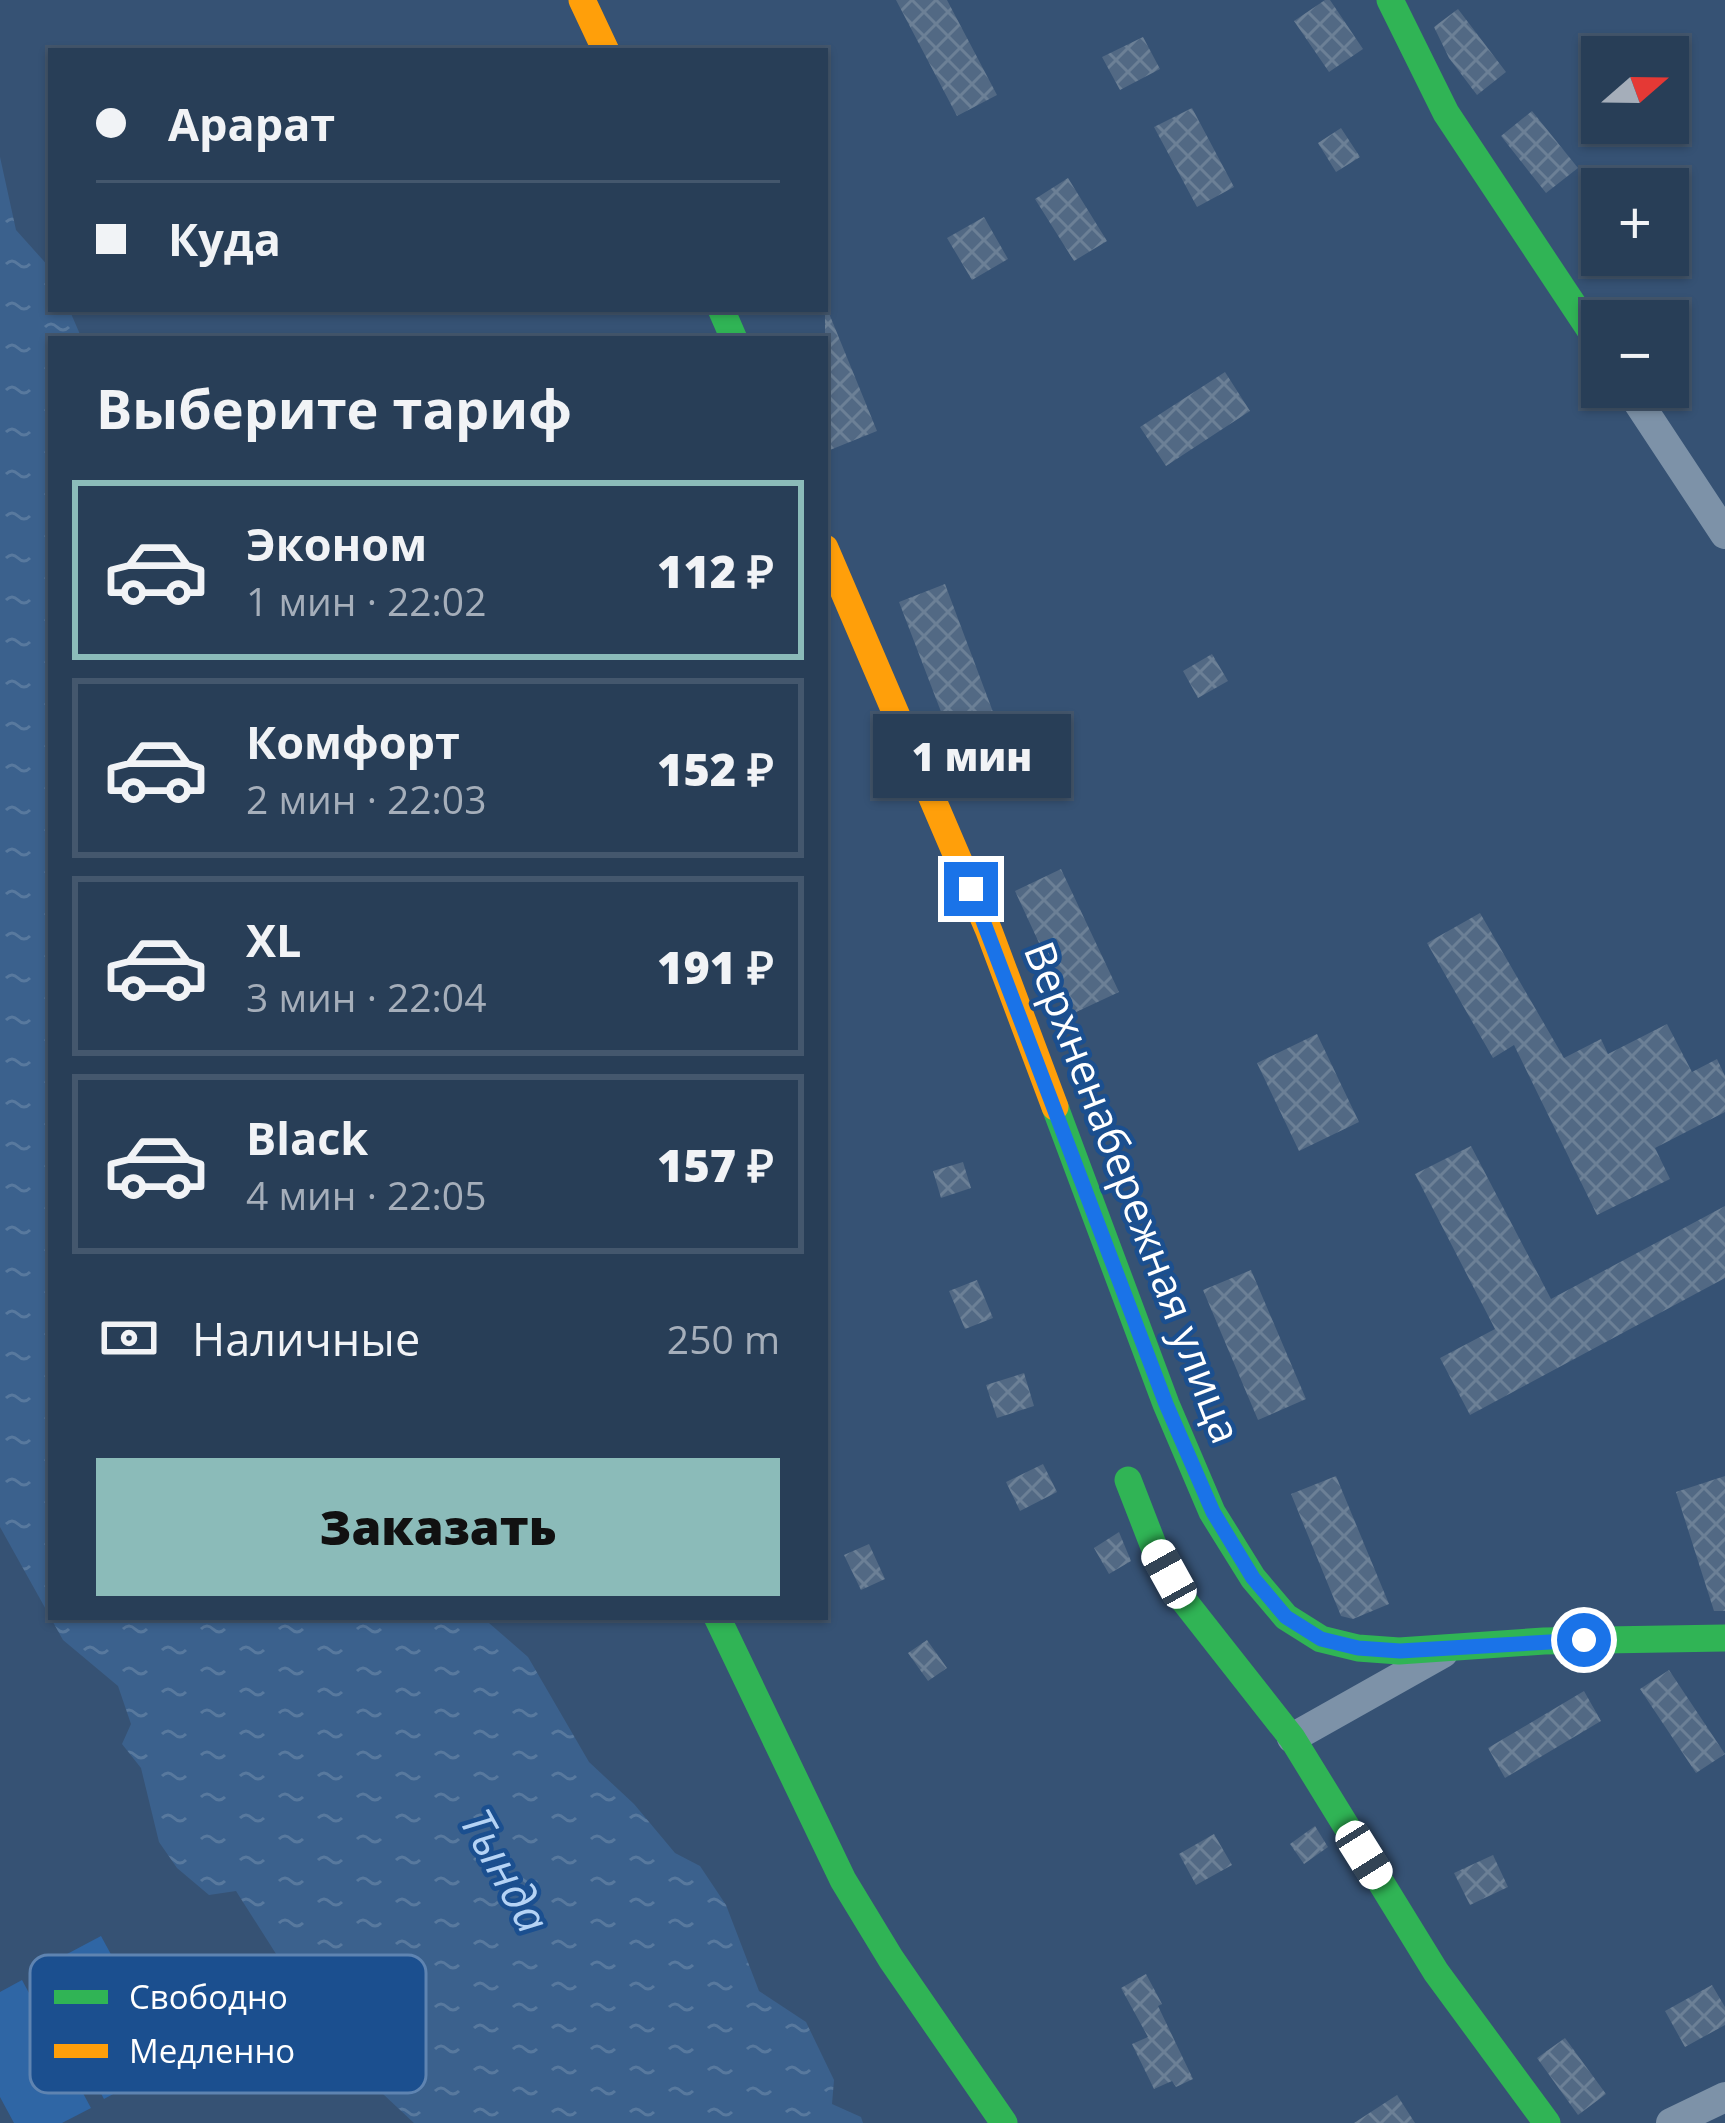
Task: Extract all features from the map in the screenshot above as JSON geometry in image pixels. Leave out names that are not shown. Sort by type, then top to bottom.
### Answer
[{"type":"street","points":[[582,0],[605,48]]},
{"type":"street","points":[[1390,0],[1446,112],[1581,317]]},
{"type":"street","points":[[1642,408],[1725,534]]},
{"type":"street","name":"Верхненабережная улица","points":[[828,555],[989,931],[1166,1404],[1213,1512],[1253,1578],[1286,1617],[1321,1639],[1379,1650],[1454,1647]]},
{"type":"street","points":[[1128,1480],[1154,1547],[1185,1602],[1292,1738],[1436,1972],[1547,2123]]},
{"type":"street","points":[[718,1620],[843,1880],[890,1959],[1004,2123]]},
{"type":"street","points":[[1292,1738],[1454,1647],[1725,1638]]},
{"type":"street","points":[[1671,2123],[1725,2096]]},
{"type":"shaded area","points":[[101,1936],[111,1955],[65,1955]]},
{"type":"shaded area","points":[[22,1980],[30,1995],[30,2093],[83,2093],[91,2108],[62,2123],[14,2123],[0,2097],[0,1992]]},
{"type":"water","name":"Тында","points":[[0,157],[16,230],[48,266],[48,312],[70,312],[81,336],[48,336],[48,1613],[0,1527]]},
{"type":"water","name":"Тында","points":[[52,1620],[485,1620],[528,1657],[589,1762],[634,1804],[675,1853],[700,1866],[726,1905],[759,1991],[806,2022],[834,2080],[832,2104],[861,2117],[863,2123],[414,2123],[382,2093],[426,2093],[426,1955],[277,1955],[236,1891],[209,1895],[177,1868],[159,1842],[141,1768],[122,1744],[131,1724],[118,1686],[63,1640]]},
{"type":"building","points":[[896,0],[947,0],[997,95],[957,116]]},
{"type":"building","points":[[1330,0],[1363,49],[1329,72],[1294,21]]},
{"type":"building","points":[[1458,9],[1506,72],[1477,95],[1449,58],[1434,27]]},
{"type":"building","points":[[1143,37],[1160,69],[1120,90],[1102,57]]},
{"type":"building","points":[[1192,108],[1234,187],[1197,207],[1154,127]]},
{"type":"building","points":[[1532,111],[1578,168],[1546,193],[1501,136]]},
{"type":"building","points":[[1341,128],[1360,157],[1336,172],[1318,143]]},
{"type":"building","points":[[1068,178],[1107,241],[1074,261],[1035,199]]},
{"type":"building","points":[[984,217],[1008,259],[972,280],[947,238]]},
{"type":"building","points":[[828,311],[877,431],[828,451],[828,336]]},
{"type":"building","points":[[1225,372],[1250,411],[1166,466],[1140,427]]},
{"type":"building","points":[[945,584],[993,712],[948,730],[899,602]]},
{"type":"building","points":[[1212,654],[1228,681],[1198,698],[1183,671]]},
{"type":"building","points":[[1061,869],[1119,992],[1072,1014],[1015,891]]},
{"type":"building","points":[[1480,913],[1564,1058],[1601,1039],[1608,1054],[1667,1024],[1692,1072],[1717,1059],[1725,1076],[1725,1112],[1655,1148],[1670,1179],[1597,1215],[1514,1045],[1493,1058],[1427,943]]},
{"type":"building","points":[[1317,1034],[1359,1122],[1299,1151],[1257,1063]]},
{"type":"building","points":[[1471,1146],[1551,1299],[1725,1206],[1725,1278],[1470,1415],[1440,1358],[1495,1329],[1415,1174]]},
{"type":"building","points":[[963,1162],[971,1188],[941,1198],[933,1171]]},
{"type":"building","points":[[1251,1270],[1306,1399],[1258,1420],[1203,1290]]},
{"type":"building","points":[[977,1280],[993,1318],[965,1329],[949,1291]]},
{"type":"building","points":[[1024,1373],[1034,1406],[997,1418],[986,1385]]},
{"type":"building","points":[[1043,1464],[1057,1492],[1020,1511],[1006,1482]]},
{"type":"building","points":[[1336,1476],[1389,1604],[1353,1619],[1341,1616],[1291,1494]]},
{"type":"building","points":[[1725,1476],[1725,1611],[1714,1611],[1676,1492]]},
{"type":"building","points":[[1119,1532],[1131,1561],[1109,1574],[1094,1548]]},
{"type":"building","points":[[869,1544],[885,1579],[861,1590],[844,1555]]},
{"type":"building","points":[[927,1640],[947,1668],[928,1681],[908,1653]]},
{"type":"building","points":[[1669,1670],[1725,1754],[1696,1773],[1640,1689]]},
{"type":"building","points":[[1584,1691],[1601,1721],[1505,1778],[1488,1748]]},
{"type":"building","points":[[1315,1826],[1328,1847],[1304,1864],[1290,1844]]},
{"type":"building","points":[[1214,1834],[1232,1865],[1196,1885],[1179,1854]]},
{"type":"building","points":[[1493,1855],[1508,1887],[1470,1905],[1454,1873]]},
{"type":"building","points":[[1146,1974],[1193,2079],[1176,2087],[1172,2081],[1154,2089],[1132,2044],[1148,2037],[1121,1988]]},
{"type":"building","points":[[1712,1985],[1725,2007],[1725,2025],[1685,2047],[1665,2011]]},
{"type":"building","points":[[1565,2038],[1606,2094],[1578,2115],[1537,2058]]},
{"type":"building","points":[[1397,2095],[1415,2123],[1354,2123]]},
{"type":"traffic: fast","points":[[1390,0],[1446,113],[1581,316]]},
{"type":"traffic: fast","points":[[722,312],[733,336]]},
{"type":"traffic: fast","points":[[1055,1107],[1166,1404],[1212,1512],[1253,1578],[1286,1617],[1321,1639],[1399,1651],[1544,1641],[1725,1638]]},
{"type":"traffic: fast","points":[[1128,1480],[1154,1547],[1185,1602],[1292,1738],[1436,1972],[1547,2123]]},
{"type":"traffic: fast","points":[[718,1620],[843,1880],[891,1959],[1004,2123]]},
{"type":"traffic: slow","points":[[582,0],[605,48]]},
{"type":"traffic: slow","points":[[828,555],[989,931],[1055,1107]]},
{"type":"route","points":[[971,889],[1166,1404],[1213,1512],[1253,1578],[1286,1617],[1321,1639],[1358,1648],[1400,1651],[1584,1640]]}]
